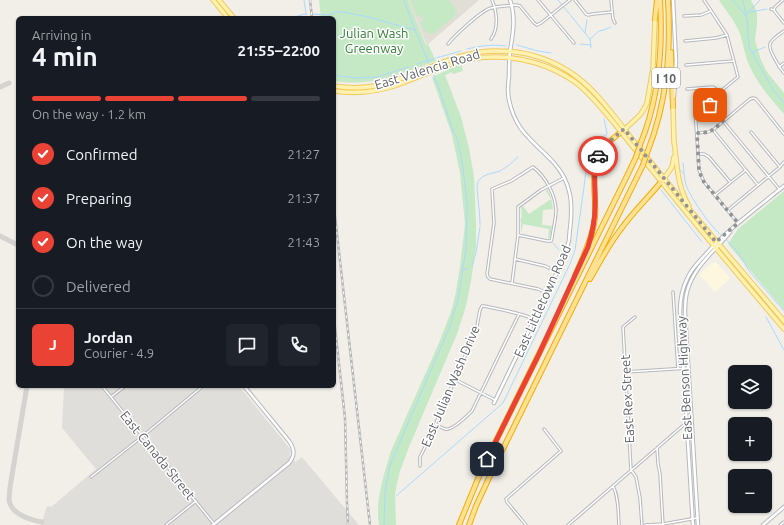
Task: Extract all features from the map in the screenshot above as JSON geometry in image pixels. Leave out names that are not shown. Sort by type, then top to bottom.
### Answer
[{"type":"highway","points":[[655,19],[657,0]]},
{"type":"highway","name":"I 10","points":[[459,525],[482,469],[636,157],[650,115],[658,74],[661,40],[657,0]]},
{"type":"highway","points":[[668,0],[671,33],[673,107]]},
{"type":"highway","name":"I 10","points":[[469,525],[493,468],[643,165],[658,120],[666,83],[669,42],[668,0]]},
{"type":"highway","points":[[539,354],[585,255],[591,237],[595,214],[596,161],[604,148],[623,131]]},
{"type":"highway","points":[[572,308],[618,233],[635,211],[663,181]]},
{"type":"main road","points":[[213,0],[226,16]]},
{"type":"main road","points":[[219,0],[232,16]]},
{"type":"main road","points":[[623,131],[640,115],[647,103],[653,68],[655,19]]},
{"type":"main road","name":"East Valencia Road","points":[[336,86],[355,88],[375,86],[393,81],[465,54],[496,50],[510,51],[539,57],[554,63],[582,81],[596,94],[663,181],[784,328]]},
{"type":"main road","name":"East Valencia Road","points":[[336,91],[357,92],[380,90],[463,60],[483,57],[510,57],[540,64],[573,80],[590,95],[623,131]]},
{"type":"main road","points":[[663,181],[674,163],[673,107]]},
{"type":"main road","points":[[674,141],[680,186],[686,200],[698,220]]},
{"type":"main road","name":"East Valencia Road","points":[[663,181],[698,220],[716,245],[784,321]]},
{"type":"street","points":[[492,0],[495,8],[496,24],[492,39]]},
{"type":"street","name":"East Littletown Road","points":[[495,402],[561,264],[569,243],[571,218],[571,199],[569,189],[561,171],[523,132],[513,115],[508,93],[510,51],[514,23],[510,0]]},
{"type":"street","points":[[538,0],[574,43]]},
{"type":"street","points":[[448,44],[466,26],[491,8],[520,6],[536,25],[551,16],[570,0]]},
{"type":"street","points":[[575,0],[588,16],[612,12]]},
{"type":"street","points":[[612,0],[612,12],[615,23]]},
{"type":"street","points":[[673,0],[676,80],[673,107]]},
{"type":"street","points":[[704,0],[727,35],[738,77],[708,103],[780,190]]},
{"type":"street","points":[[783,0],[773,10],[784,23]]},
{"type":"street","points":[[684,16],[701,15],[711,11]]},
{"type":"street","points":[[784,31],[769,43],[773,56],[784,73]]},
{"type":"street","points":[[685,41],[716,38],[727,35]]},
{"type":"street","points":[[686,64],[734,61]]},
{"type":"street","points":[[779,67],[784,63]]},
{"type":"street","points":[[688,89],[713,88],[720,92]]},
{"type":"street","points":[[697,133],[713,130],[753,97],[784,134]]},
{"type":"street","points":[[698,106],[695,110],[699,170],[701,176],[704,182],[738,223]]},
{"type":"street","points":[[713,130],[758,185]]},
{"type":"street","points":[[751,132],[780,167]]},
{"type":"street","points":[[698,154],[704,154],[709,157],[730,182]]},
{"type":"street","points":[[728,210],[784,162]]},
{"type":"street","points":[[518,235],[547,241],[551,241],[552,238],[556,211],[554,200],[545,179],[533,167],[511,181],[492,189],[494,223],[487,274],[488,278],[490,279],[538,289],[547,293]]},
{"type":"street","points":[[715,195],[746,170]]},
{"type":"street","points":[[512,283],[519,223],[518,207],[541,190],[564,178]]},
{"type":"street","points":[[716,245],[738,223],[784,186]]},
{"type":"street","name":"East Benson Highway","points":[[698,525],[685,300],[687,290],[696,271],[716,245]]},
{"type":"street","name":"East Benson Highway","points":[[693,525],[680,302],[685,284],[692,270],[716,245]]},
{"type":"street","points":[[515,260],[549,268]]},
{"type":"street","name":"East Benson Highway","points":[[673,292],[678,369]]},
{"type":"street","name":"East Julian Wash Drive","points":[[420,466],[420,457],[472,340],[482,306],[519,314]]},
{"type":"street","points":[[435,424],[445,429],[450,429],[472,411],[519,314],[534,319]]},
{"type":"street","name":"East Rex Street","points":[[635,317],[623,327],[631,470],[636,477],[640,498],[642,525]]},
{"type":"street","points":[[625,372],[688,368]]},
{"type":"street","points":[[454,379],[495,402]]},
{"type":"street","name":"East Canada Street","points":[[104,388],[213,524]]},
{"type":"street","points":[[111,397],[122,388]]},
{"type":"street","points":[[91,476],[143,436],[200,388]]},
{"type":"street","points":[[213,524],[289,463],[294,454],[289,440],[246,388]]},
{"type":"street","points":[[568,525],[686,423],[692,422]]},
{"type":"street","points":[[526,525],[506,499],[561,451],[544,429]]},
{"type":"street","points":[[657,448],[663,524]]},
{"type":"street","points":[[613,486],[617,502],[619,525]]},
{"type":"street","points":[[166,525],[196,501]]},
{"type":"street","points":[[763,525],[784,507]]},
{"type":"street","points":[[646,525],[684,521],[698,517]]},
{"type":"street","points":[[780,525],[784,522]]},
{"type":"shaded area","points":[[408,0],[479,0],[427,45]]},
{"type":"shaded area","points":[[716,262],[730,278],[715,292],[699,274]]},
{"type":"shaded area","points":[[64,388],[241,388],[291,450],[290,455],[295,462],[302,457],[359,525],[41,525],[47,506],[51,507],[96,469],[62,428]]},
{"type":"green space","name":"Julian Wash Greenway","points":[[319,0],[408,0],[426,45],[428,44],[436,61],[398,75],[374,81],[336,81],[336,16],[321,16]]},
{"type":"green space","points":[[410,0],[449,0],[457,10],[455,12],[455,16],[431,34],[425,31],[422,27],[421,23],[424,19],[417,15]]},
{"type":"green space","points":[[719,0],[751,0],[757,12],[755,40],[761,60],[767,72],[784,93],[784,114],[766,93],[754,75],[747,61],[738,30]]},
{"type":"green space","name":"Julian Wash Greenway","points":[[461,64],[463,71],[453,74],[452,72],[445,75],[461,117],[469,148],[474,177],[476,247],[471,281],[466,306],[457,334],[400,471],[395,495],[396,525],[379,525],[379,497],[391,451],[439,343],[455,297],[465,224],[460,173],[452,135],[432,77]]},
{"type":"green space","points":[[698,90],[714,90],[715,94],[704,101],[699,101]]},
{"type":"green space","points":[[547,190],[551,197],[553,209],[543,210],[542,225],[552,226],[550,237],[548,239],[549,229],[523,224],[521,233],[521,208],[523,206],[529,214],[551,199],[546,191]]},
{"type":"green space","points":[[784,191],[784,310],[728,244],[738,229]]},
{"type":"waterway","points":[[304,0],[306,13]]},
{"type":"waterway","points":[[404,0],[429,63]]},
{"type":"waterway","points":[[558,0],[590,39]]},
{"type":"waterway","points":[[733,0],[747,18],[749,47],[773,90],[784,103]]},
{"type":"waterway","points":[[743,0],[746,15]]},
{"type":"waterway","points":[[746,15],[760,0]]},
{"type":"waterway","points":[[750,12],[767,9]]},
{"type":"waterway","points":[[312,14],[329,15],[335,12],[344,12],[415,30]]},
{"type":"waterway","points":[[298,16],[307,14]]},
{"type":"waterway","points":[[585,33],[587,20]]},
{"type":"waterway","points":[[591,48],[590,39],[599,31],[611,27]]},
{"type":"waterway","points":[[580,44],[591,45]]},
{"type":"waterway","points":[[467,49],[496,45],[506,46]]},
{"type":"waterway","points":[[517,45],[551,53]]},
{"type":"waterway","points":[[753,54],[753,52],[765,47]]},
{"type":"waterway","points":[[436,58],[461,51]]},
{"type":"waterway","points":[[423,62],[433,59]]},
{"type":"waterway","points":[[417,64],[421,63]]},
{"type":"waterway","points":[[336,75],[356,78],[377,77],[408,67]]},
{"type":"waterway","points":[[384,525],[385,493],[390,465],[450,326],[458,299],[466,249],[467,203],[463,168],[458,141],[453,131],[434,75]]},
{"type":"waterway","points":[[396,496],[503,403],[570,264],[575,250],[589,145],[606,135],[607,133],[604,119]]},
{"type":"waterway","points":[[480,225],[477,187],[479,179],[486,175],[500,171],[518,157]]},
{"type":"waterway","points":[[683,163],[685,182],[689,191],[707,220],[722,236]]},
{"type":"waterway","points":[[680,170],[684,174]]},
{"type":"waterway","points":[[661,190],[702,242]]},
{"type":"waterway","points":[[472,266],[476,253],[480,227]]},
{"type":"waterway","points":[[725,238],[736,250],[750,272],[784,311]]},
{"type":"waterway","points":[[553,243],[559,250]]},
{"type":"waterway","points":[[462,270],[467,269]]},
{"type":"waterway","points":[[766,317],[784,350]]},
{"type":"taxiway","points":[[0,87],[9,83]]},
{"type":"taxiway","points":[[0,236],[16,244]]},
{"type":"taxiway","points":[[27,388],[9,500],[10,505],[17,513],[32,520],[42,522]]},
{"type":"railway","points":[[310,0],[312,16]]},
{"type":"railway","points":[[336,226],[370,525]]},
{"type":"railway","points":[[336,337],[345,418],[348,525]]},
{"type":"way so far","points":[[598,156],[602,149],[624,129],[716,242],[738,223],[704,182],[699,170],[697,133],[704,133],[713,130],[723,121],[710,105]]},
{"type":"route","points":[[487,459],[539,354],[588,247],[595,218],[595,171],[598,156]]}]
